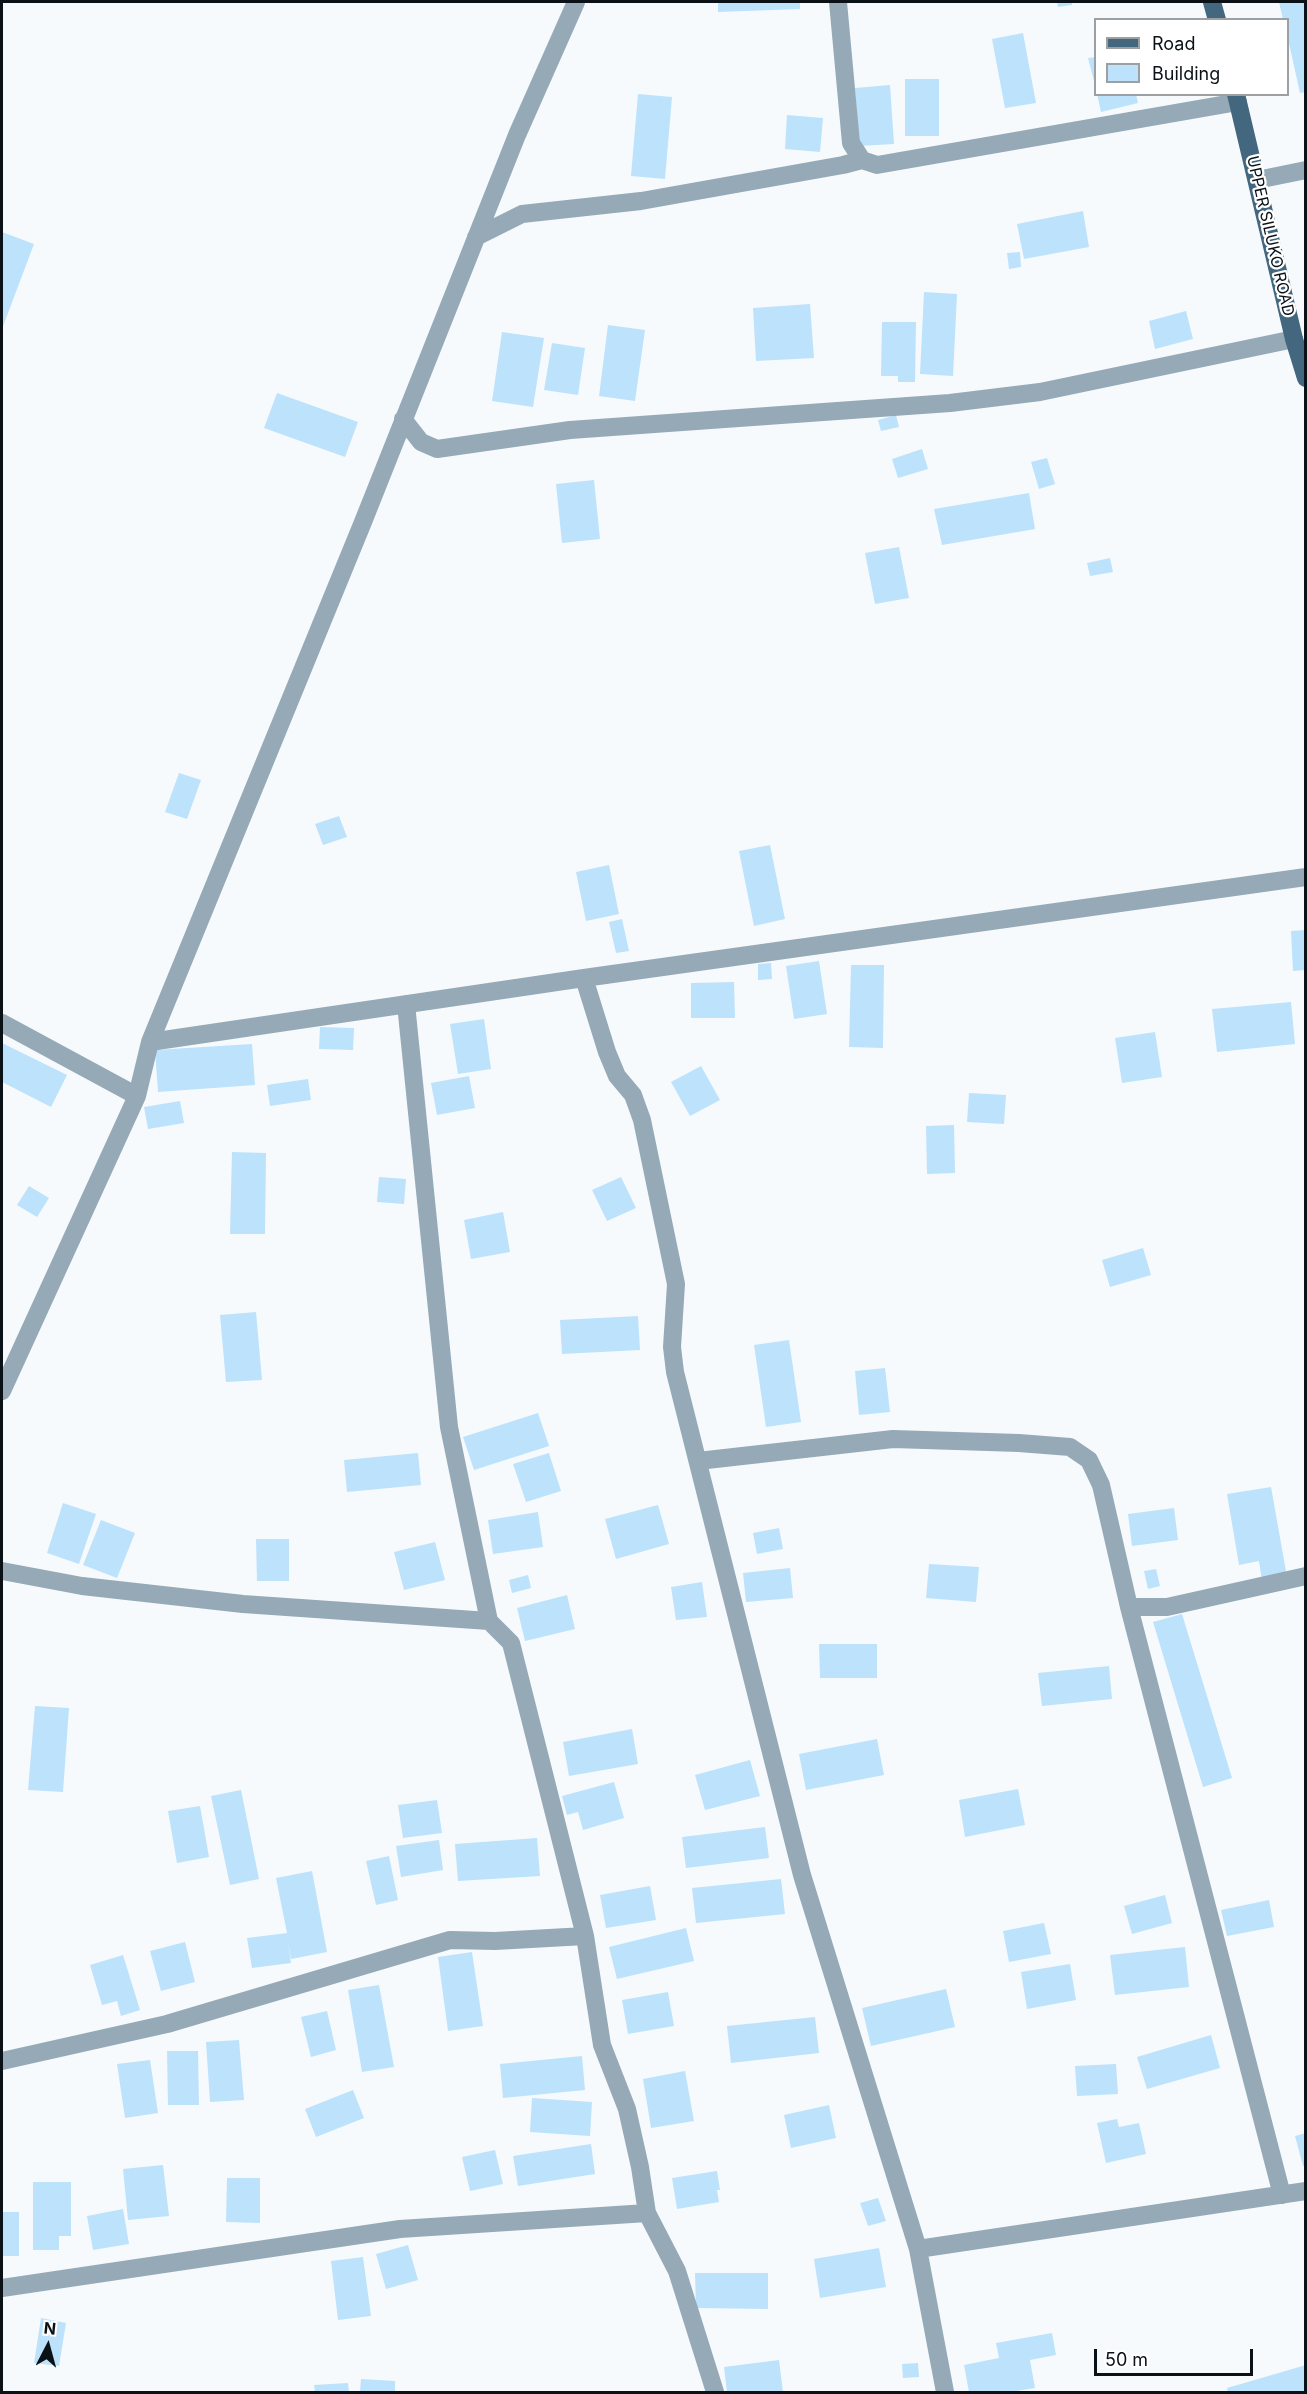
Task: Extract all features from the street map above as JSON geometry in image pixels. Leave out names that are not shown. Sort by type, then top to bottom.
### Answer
[{"type":"main road","points":[[1212,2],[1216,18]]},
{"type":"main road","name":"UPPER SILUKO ROAD","points":[[1237,98],[1305,378]]},
{"type":"street","points":[[2,1391],[137,1095],[150,1042],[517,135],[576,2]]},
{"type":"street","points":[[838,2],[851,143],[862,160]]},
{"type":"street","points":[[476,237],[522,214],[641,201],[862,160],[877,165],[1237,98]]},
{"type":"street","points":[[1257,180],[1305,170]]},
{"type":"street","points":[[404,419],[421,442],[437,450],[570,429],[950,403],[1040,392],[1294,339]]},
{"type":"street","points":[[150,1042],[584,978],[1305,877]]},
{"type":"street","points":[[584,978],[607,1052],[617,1076],[633,1095],[642,1120],[676,1284],[672,1347],[675,1372],[802,1875],[918,2249],[945,2392]]},
{"type":"street","points":[[406,1004],[449,1427],[489,1621],[511,1643],[585,1936],[602,2045],[627,2109],[640,2167],[647,2213],[677,2271],[715,2392]]},
{"type":"street","points":[[2,1023],[137,1095]]},
{"type":"street","points":[[698,1461],[893,1439],[1070,1447],[1089,1460],[1101,1485],[1129,1607],[1282,2195]]},
{"type":"street","points":[[2,1571],[82,1586],[243,1604],[489,1621]]},
{"type":"street","points":[[1129,1607],[1167,1607],[1305,1576]]},
{"type":"street","points":[[2,2061],[167,2024],[450,1940],[495,1941],[585,1936]]},
{"type":"street","points":[[918,2249],[1305,2191]]},
{"type":"street","points":[[2,2288],[400,2229],[647,2213]]},
{"type":"building","points":[[718,2],[800,2],[800,9],[718,12]]},
{"type":"building","points":[[1057,2],[1072,2],[1072,5],[1058,7]]},
{"type":"building","points":[[1279,2],[1306,2],[1306,92],[1300,93],[1289,44],[1289,18],[1283,18]]},
{"type":"building","points":[[1023,33],[1036,103],[1005,108],[992,39]]},
{"type":"building","points":[[1094,57],[1094,81],[1088,58]]},
{"type":"building","points":[[905,79],[939,79],[939,136],[905,136]]},
{"type":"building","points":[[890,85],[894,144],[859,146],[855,88]]},
{"type":"building","points":[[638,94],[672,97],[665,179],[631,176]]},
{"type":"building","points":[[1097,96],[1136,96],[1138,103],[1101,112]]},
{"type":"building","points":[[787,115],[823,118],[820,152],[785,149]]},
{"type":"building","points":[[1083,211],[1089,247],[1024,259],[1017,224]]},
{"type":"building","points":[[2,232],[34,244],[2,329]]},
{"type":"building","points":[[1020,252],[1021,267],[1009,269],[1007,253]]},
{"type":"building","points":[[924,292],[957,294],[953,376],[920,374]]},
{"type":"building","points":[[810,304],[814,358],[756,361],[753,308]]},
{"type":"building","points":[[1186,311],[1193,339],[1155,349],[1149,321]]},
{"type":"building","points":[[882,322],[916,322],[915,382],[898,382],[898,376],[881,376]]},
{"type":"building","points":[[608,325],[645,330],[635,401],[599,396]]},
{"type":"building","points":[[502,332],[544,338],[533,407],[492,401]]},
{"type":"building","points":[[552,343],[585,348],[578,395],[544,390]]},
{"type":"building","points":[[277,393],[358,422],[345,457],[264,428]]},
{"type":"building","points":[[896,415],[899,427],[881,431],[878,420]]},
{"type":"building","points":[[922,449],[928,469],[898,478],[892,459]]},
{"type":"building","points":[[1047,458],[1055,484],[1039,489],[1031,462]]},
{"type":"building","points":[[594,480],[600,539],[562,543],[556,484]]},
{"type":"building","points":[[1029,493],[1035,529],[942,545],[934,509]]},
{"type":"building","points":[[899,547],[909,598],[875,604],[865,553]]},
{"type":"building","points":[[1110,558],[1113,572],[1090,576],[1087,563]]},
{"type":"building","points":[[179,773],[201,780],[187,819],[165,812]]},
{"type":"building","points":[[339,816],[347,837],[323,845],[315,824]]},
{"type":"building","points":[[770,845],[785,919],[754,926],[739,851]]},
{"type":"building","points":[[609,865],[619,914],[586,921],[576,872]]},
{"type":"building","points":[[622,919],[629,951],[616,953],[609,922]]},
{"type":"building","points":[[1306,930],[1306,970],[1293,971],[1291,931]]},
{"type":"building","points":[[819,961],[827,1014],[794,1019],[786,966]]},
{"type":"building","points":[[771,963],[772,979],[758,980],[758,964]]},
{"type":"building","points":[[851,965],[884,965],[883,1048],[849,1047]]},
{"type":"building","points":[[734,982],[735,1018],[691,1018],[691,983]]},
{"type":"building","points":[[1291,1002],[1295,1044],[1217,1052],[1212,1009]]},
{"type":"building","points":[[484,1019],[491,1069],[458,1074],[450,1024]]},
{"type":"building","points":[[320,1027],[354,1028],[353,1050],[319,1049]]},
{"type":"building","points":[[1155,1032],[1162,1077],[1122,1083],[1115,1038]]},
{"type":"building","points":[[2,1043],[67,1075],[51,1107],[2,1082]]},
{"type":"building","points":[[252,1044],[255,1085],[158,1092],[155,1050]]},
{"type":"building","points":[[701,1066],[720,1100],[690,1116],[671,1082]]},
{"type":"building","points":[[469,1076],[475,1108],[437,1115],[431,1083]]},
{"type":"building","points":[[308,1079],[311,1100],[270,1106],[267,1085]]},
{"type":"building","points":[[969,1093],[1006,1095],[1004,1124],[967,1122]]},
{"type":"building","points":[[180,1101],[184,1123],[148,1129],[144,1107]]},
{"type":"building","points":[[954,1125],[955,1173],[927,1174],[926,1126]]},
{"type":"building","points":[[232,1152],[266,1153],[265,1234],[230,1234]]},
{"type":"building","points":[[379,1177],[406,1179],[404,1204],[377,1202]]},
{"type":"building","points":[[621,1177],[636,1208],[607,1221],[592,1190]]},
{"type":"building","points":[[29,1186],[49,1198],[37,1217],[17,1205]]},
{"type":"building","points":[[503,1212],[510,1252],[471,1259],[464,1220]]},
{"type":"building","points":[[1143,1248],[1151,1275],[1110,1287],[1102,1260]]},
{"type":"building","points":[[256,1312],[262,1380],[226,1382],[220,1315]]},
{"type":"building","points":[[638,1316],[640,1350],[562,1354],[560,1320]]},
{"type":"building","points":[[789,1340],[801,1422],[766,1427],[754,1345]]},
{"type":"building","points":[[885,1368],[890,1412],[859,1415],[855,1371]]},
{"type":"building","points":[[538,1413],[549,1446],[474,1470],[463,1437]]},
{"type":"building","points":[[418,1453],[421,1485],[347,1492],[344,1460]]},
{"type":"building","points":[[549,1453],[561,1491],[526,1502],[513,1464]]},
{"type":"building","points":[[1271,1487],[1287,1577],[1262,1581],[1259,1561],[1239,1565],[1227,1494]]},
{"type":"building","points":[[63,1503],[96,1514],[79,1564],[47,1553]]},
{"type":"building","points":[[658,1505],[669,1544],[616,1559],[605,1519]]},
{"type":"building","points":[[1174,1508],[1178,1540],[1132,1546],[1128,1514]]},
{"type":"building","points":[[538,1512],[543,1547],[493,1554],[488,1520]]},
{"type":"building","points":[[101,1520],[135,1533],[117,1578],[83,1565]]},
{"type":"building","points":[[779,1528],[783,1549],[757,1554],[753,1533]]},
{"type":"building","points":[[256,1539],[289,1539],[289,1581],[257,1581]]},
{"type":"building","points":[[435,1542],[445,1580],[404,1590],[394,1552]]},
{"type":"building","points":[[929,1564],[979,1567],[976,1602],[926,1598]]},
{"type":"building","points":[[790,1568],[793,1598],[746,1602],[743,1573]]},
{"type":"building","points":[[1156,1569],[1160,1586],[1148,1589],[1144,1571]]},
{"type":"building","points":[[528,1575],[531,1588],[512,1593],[509,1580]]},
{"type":"building","points":[[702,1582],[707,1617],[676,1620],[671,1587]]},
{"type":"building","points":[[567,1595],[575,1629],[525,1641],[517,1608]]},
{"type":"building","points":[[1182,1614],[1232,1778],[1203,1787],[1153,1622]]},
{"type":"building","points":[[819,1644],[877,1644],[877,1678],[820,1678]]},
{"type":"building","points":[[1109,1666],[1112,1699],[1042,1706],[1038,1673]]},
{"type":"building","points":[[35,1706],[69,1708],[63,1792],[28,1790]]},
{"type":"building","points":[[632,1729],[638,1764],[569,1776],[563,1742]]},
{"type":"building","points":[[877,1739],[884,1775],[806,1790],[799,1754]]},
{"type":"building","points":[[750,1760],[760,1796],[705,1810],[695,1775]]},
{"type":"building","points":[[614,1782],[624,1818],[583,1830],[578,1812],[567,1815],[562,1796]]},
{"type":"building","points":[[1018,1789],[1025,1825],[965,1837],[959,1800]]},
{"type":"building","points":[[241,1790],[259,1879],[230,1885],[211,1796]]},
{"type":"building","points":[[437,1800],[442,1833],[403,1838],[398,1805]]},
{"type":"building","points":[[200,1806],[209,1857],[177,1863],[168,1811]]},
{"type":"building","points":[[765,1827],[769,1858],[686,1868],[682,1837]]},
{"type":"building","points":[[537,1838],[540,1876],[458,1881],[455,1844]]},
{"type":"building","points":[[439,1840],[443,1870],[401,1877],[396,1846]]},
{"type":"building","points":[[389,1856],[398,1900],[376,1905],[366,1861]]},
{"type":"building","points":[[312,1871],[327,1952],[291,1959],[288,1941],[291,1963],[252,1968],[247,1938],[287,1933],[276,1878]]},
{"type":"building","points":[[781,1879],[785,1914],[696,1923],[692,1888]]},
{"type":"building","points":[[650,1886],[656,1920],[606,1928],[600,1895]]},
{"type":"building","points":[[1165,1895],[1172,1923],[1132,1934],[1124,1906]]},
{"type":"building","points":[[1269,1900],[1274,1927],[1227,1936],[1221,1910]]},
{"type":"building","points":[[1044,1923],[1051,1954],[1009,1962],[1003,1931]]},
{"type":"building","points":[[686,1928],[694,1961],[617,1979],[609,1947]]},
{"type":"building","points":[[185,1942],[195,1982],[161,1991],[150,1951]]},
{"type":"building","points":[[1185,1947],[1189,1987],[1115,1995],[1110,1955]]},
{"type":"building","points":[[472,1952],[483,2026],[448,2031],[438,1957]]},
{"type":"building","points":[[123,1955],[140,2010],[121,2016],[117,2001],[102,2005],[90,1965]]},
{"type":"building","points":[[1070,1964],[1076,2000],[1027,2009],[1021,1972]]},
{"type":"building","points":[[379,1985],[394,2067],[362,2072],[348,1990]]},
{"type":"building","points":[[946,1989],[955,2027],[871,2046],[862,2008]]},
{"type":"building","points":[[668,1992],[674,2026],[628,2034],[622,2000]]},
{"type":"building","points":[[327,2011],[336,2050],[311,2057],[301,2017]]},
{"type":"building","points":[[815,2017],[819,2053],[731,2063],[727,2026]]},
{"type":"building","points":[[1211,2035],[1220,2068],[1147,2089],[1137,2057]]},
{"type":"building","points":[[239,2040],[244,2100],[210,2102],[206,2042]]},
{"type":"building","points":[[167,2051],[198,2051],[199,2105],[168,2105]]},
{"type":"building","points":[[582,2056],[585,2090],[503,2098],[500,2064]]},
{"type":"building","points":[[150,2060],[158,2113],[125,2118],[117,2064]]},
{"type":"building","points":[[1116,2064],[1118,2094],[1077,2096],[1075,2066]]},
{"type":"building","points":[[685,2071],[694,2121],[651,2128],[643,2079]]},
{"type":"building","points":[[353,2090],[364,2118],[316,2137],[305,2109]]},
{"type":"building","points":[[532,2098],[592,2102],[590,2136],[530,2132]]},
{"type":"building","points":[[829,2105],[836,2138],[791,2148],[784,2115]]},
{"type":"building","points":[[1117,2119],[1119,2127],[1139,2123],[1146,2154],[1106,2163],[1097,2123]]},
{"type":"building","points":[[1306,2133],[1306,2166],[1303,2166],[1295,2136]]},
{"type":"building","points":[[591,2144],[595,2174],[518,2186],[513,2156]]},
{"type":"building","points":[[495,2150],[503,2184],[470,2191],[462,2157]]},
{"type":"building","points":[[163,2165],[169,2216],[128,2220],[123,2169]]},
{"type":"building","points":[[717,2171],[719,2202],[677,2209],[672,2178]]},
{"type":"building","points":[[227,2178],[260,2178],[260,2223],[226,2222]]},
{"type":"building","points":[[33,2182],[71,2182],[71,2236],[59,2236],[59,2250],[33,2250]]},
{"type":"building","points":[[878,2198],[886,2221],[868,2226],[860,2203]]},
{"type":"building","points":[[123,2209],[129,2244],[93,2250],[87,2216]]},
{"type":"building","points":[[2,2212],[19,2212],[19,2256],[2,2256]]},
{"type":"building","points":[[408,2245],[418,2280],[386,2289],[376,2254]]},
{"type":"building","points":[[879,2248],[886,2287],[820,2298],[814,2259]]},
{"type":"building","points":[[363,2257],[371,2316],[338,2320],[331,2261]]},
{"type":"building","points":[[695,2273],[768,2273],[768,2309],[696,2308]]},
{"type":"building","points":[[41,2318],[66,2323],[59,2366],[34,2363]]},
{"type":"building","points":[[1052,2333],[1056,2355],[1030,2360],[1035,2388],[1010,2392],[969,2392],[964,2365],[999,2358],[996,2343]]},
{"type":"building","points":[[779,2360],[783,2392],[727,2392],[724,2367]]},
{"type":"building","points":[[918,2363],[919,2377],[903,2378],[902,2364]]},
{"type":"building","points":[[1306,2365],[1306,2392],[1228,2392],[1227,2388]]},
{"type":"building","points":[[361,2379],[395,2381],[395,2392],[360,2392]]},
{"type":"building","points":[[348,2383],[349,2392],[315,2392],[314,2385]]}]
